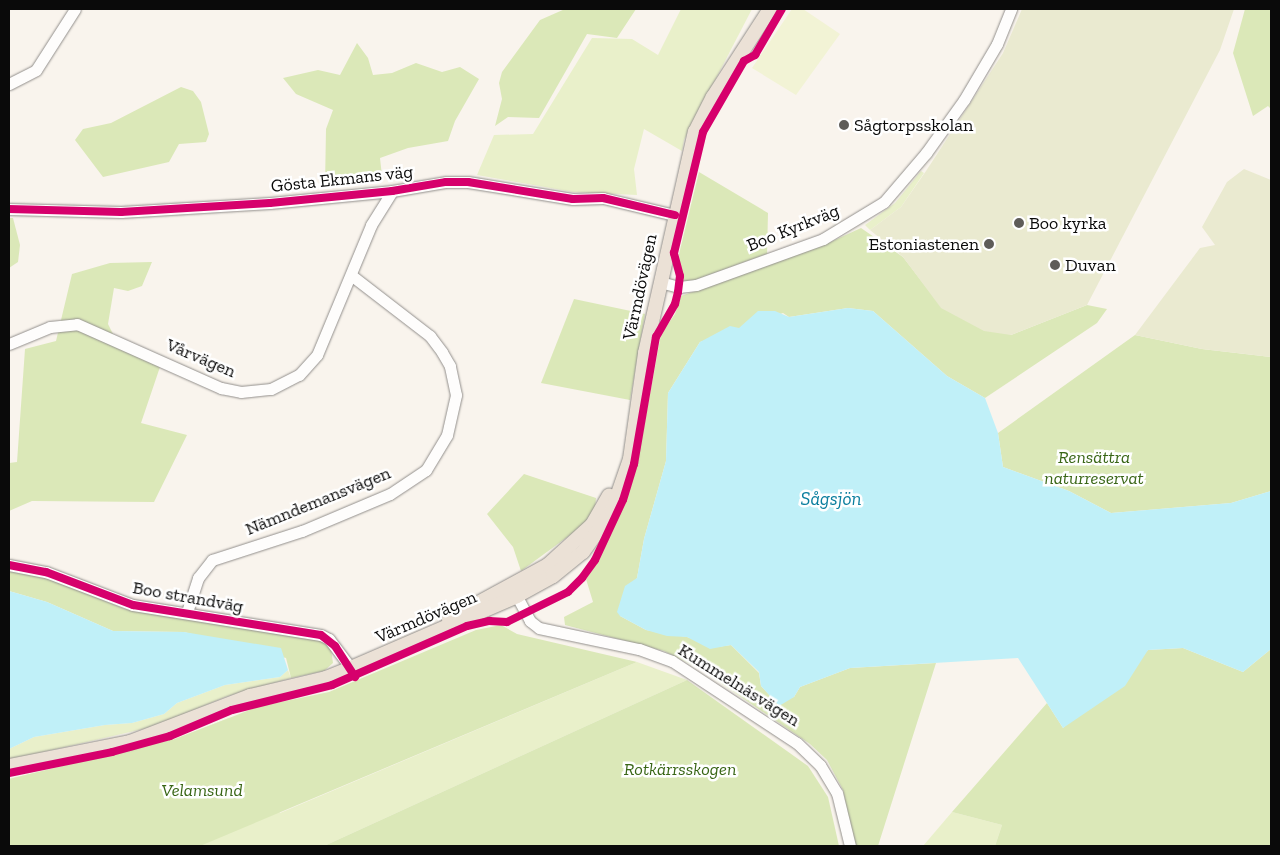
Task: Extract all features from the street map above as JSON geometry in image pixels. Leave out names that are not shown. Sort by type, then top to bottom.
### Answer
[{"type":"main road","name":"Värmdövägen","points":[[9,766],[130,742],[250,696],[326,678],[355,667],[568,566],[601,530],[620,494],[630,459],[630,446],[660,282],[690,146],[702,117],[770,9]]},
{"type":"street","points":[[9,84],[36,70],[75,9]]},
{"type":"street","name":"Boo Kyrkväg","points":[[660,282],[679,286],[696,285],[823,239],[864,217],[884,202],[911,173],[964,100],[997,44],[1011,9]]},
{"type":"street","name":"Gösta Ekmans väg","points":[[9,209],[121,212],[392,191],[446,182],[468,182],[573,200],[603,198],[675,216]]},
{"type":"street","name":"Vårvägen","points":[[9,344],[50,327],[77,324],[221,388],[258,392],[284,383],[309,366],[327,336],[371,226],[392,191]]},
{"type":"street","name":"Nämndemansvägen","points":[[187,612],[198,578],[212,560],[302,531],[390,494],[426,470],[447,435],[456,395],[450,366],[442,352],[430,336],[352,276]]},
{"type":"street","name":"Boo strandväg","points":[[9,565],[46,572],[133,605],[187,612],[321,635],[329,639],[355,667]]},
{"type":"street","name":"Kummelnäsvägen","points":[[514,591],[530,621],[539,628],[639,649],[672,661],[797,743],[820,765],[833,786],[850,846]]},
{"type":"green space","points":[[565,9],[636,9],[617,38],[587,34],[539,118],[508,117],[495,126],[502,99],[499,83],[502,72],[540,20]]},
{"type":"green space","points":[[681,9],[752,9],[684,140],[682,151],[644,129],[634,169],[637,195],[573,192],[477,175],[494,135],[533,134],[592,38],[632,39],[658,55]]},
{"type":"green space","points":[[792,9],[803,9],[840,34],[796,95],[752,68]]},
{"type":"green space","points":[[1022,9],[1234,9],[1220,50],[1087,305],[1011,335],[984,331],[941,308],[903,257],[870,230],[901,207],[926,171],[1003,53]]},
{"type":"green space","points":[[1245,9],[1271,9],[1271,109],[1268,106],[1253,116],[1233,53]]},
{"type":"green space","points":[[357,43],[368,58],[373,75],[392,73],[416,63],[442,72],[460,67],[479,79],[455,121],[448,141],[408,148],[380,158],[382,176],[365,185],[325,185],[326,129],[333,110],[296,94],[283,78],[318,70],[340,75]]},
{"type":"green space","points":[[181,87],[193,91],[201,102],[209,134],[206,142],[179,144],[169,162],[103,177],[75,140],[83,129],[111,123]]},
{"type":"green space","points":[[1244,169],[1271,180],[1271,357],[1202,349],[1135,335],[1200,248],[1215,245],[1202,227],[1227,182]]},
{"type":"green space","points":[[921,171],[924,173],[901,207],[870,230],[865,225],[895,203]]},
{"type":"green space","points":[[699,172],[768,213],[767,254],[695,280],[682,282],[679,254]]},
{"type":"green space","points":[[9,218],[13,218],[20,245],[18,262],[9,268]]},
{"type":"green space","points":[[861,228],[903,257],[923,283],[1011,335],[1087,305],[1107,309],[1097,323],[985,398],[947,376],[873,311],[848,308],[789,317],[783,313],[700,342],[668,393],[666,461],[644,539],[637,578],[620,616],[646,630],[687,637],[717,647],[731,645],[759,673],[761,686],[774,700],[794,697],[800,687],[850,668],[936,663],[878,846],[854,846],[843,790],[827,760],[810,744],[700,669],[664,651],[565,625],[564,617],[593,602],[586,579],[595,566],[626,501],[637,465],[661,334],[675,314],[681,296],[824,245]]},
{"type":"green space","points":[[152,262],[142,286],[128,291],[114,288],[108,324],[119,346],[161,364],[141,423],[187,435],[154,502],[32,501],[9,511],[9,463],[17,462],[25,349],[56,341],[72,274],[110,263]]},
{"type":"green space","points":[[574,299],[645,314],[630,400],[541,383]]},
{"type":"green space","name":"Rensättra naturreservat","points":[[1135,335],[1202,349],[1271,357],[1271,491],[1231,503],[1111,513],[1069,491],[1003,467],[998,433]]},
{"type":"green space","points":[[524,474],[596,498],[595,509],[585,524],[521,571],[513,547],[487,514]]},
{"type":"green space","points":[[9,569],[47,578],[125,609],[318,638],[331,649],[333,663],[324,671],[291,678],[286,658],[184,632],[113,631],[47,602],[9,591]]},
{"type":"green space","name":"Velamsund","points":[[501,625],[517,634],[637,662],[200,846],[9,846],[9,779],[175,739],[257,707],[329,692],[476,630]]},
{"type":"green space","points":[[1183,648],[1243,672],[1271,649],[1271,846],[995,846],[1002,825],[952,812],[1047,703],[1063,728],[1148,650]]},
{"type":"green space","name":"Velamsund","points":[[637,662],[687,680],[324,846],[9,846],[9,779],[175,739],[229,718],[280,813]]},
{"type":"green space","points":[[288,670],[291,678],[225,697],[156,726],[9,760],[9,749],[34,737],[105,725],[132,723],[164,714],[177,703],[225,685],[280,677]]},
{"type":"green space","name":"Rotkärrsskogen","points":[[687,680],[808,766],[828,797],[839,846],[324,846]]},
{"type":"green space","points":[[952,812],[1002,825],[995,846],[923,846]]},
{"type":"water","name":"Sågsjön","points":[[848,308],[873,311],[947,376],[985,398],[998,433],[1003,467],[1069,491],[1111,513],[1231,503],[1271,491],[1271,649],[1243,672],[1183,648],[1148,650],[1125,686],[1063,728],[1018,658],[850,668],[800,687],[794,697],[779,706],[761,686],[759,672],[731,645],[710,649],[687,637],[667,636],[646,630],[620,616],[617,612],[625,586],[637,578],[644,539],[666,461],[668,393],[700,342],[730,326],[739,328],[758,311],[775,311],[789,317]]},
{"type":"water","points":[[9,591],[47,602],[113,631],[184,632],[281,648],[288,670],[280,677],[225,685],[177,703],[164,714],[132,723],[105,725],[34,737],[9,749]]},
{"type":"cycle path","points":[[9,773],[112,752],[170,736],[232,710],[332,685],[467,626],[489,621],[507,622],[568,592],[582,578],[595,560],[623,500],[634,464],[656,337],[675,304],[678,292],[680,276],[674,253],[703,132],[744,61],[755,55],[782,9]]},
{"type":"cycle path","points":[[9,209],[121,212],[270,203],[392,191],[446,182],[468,182],[573,199],[603,198],[675,215]]},
{"type":"cycle path","points":[[9,565],[46,572],[133,605],[321,635],[335,646],[355,677]]},
{"type":"place","name":"Sågtorpsskolan","points":[[844,125]]},
{"type":"place","name":"Boo kyrka","points":[[1019,223]]},
{"type":"place","name":"Estoniastenen","points":[[989,244]]},
{"type":"place","name":"Duvan","points":[[1055,265]]}]
